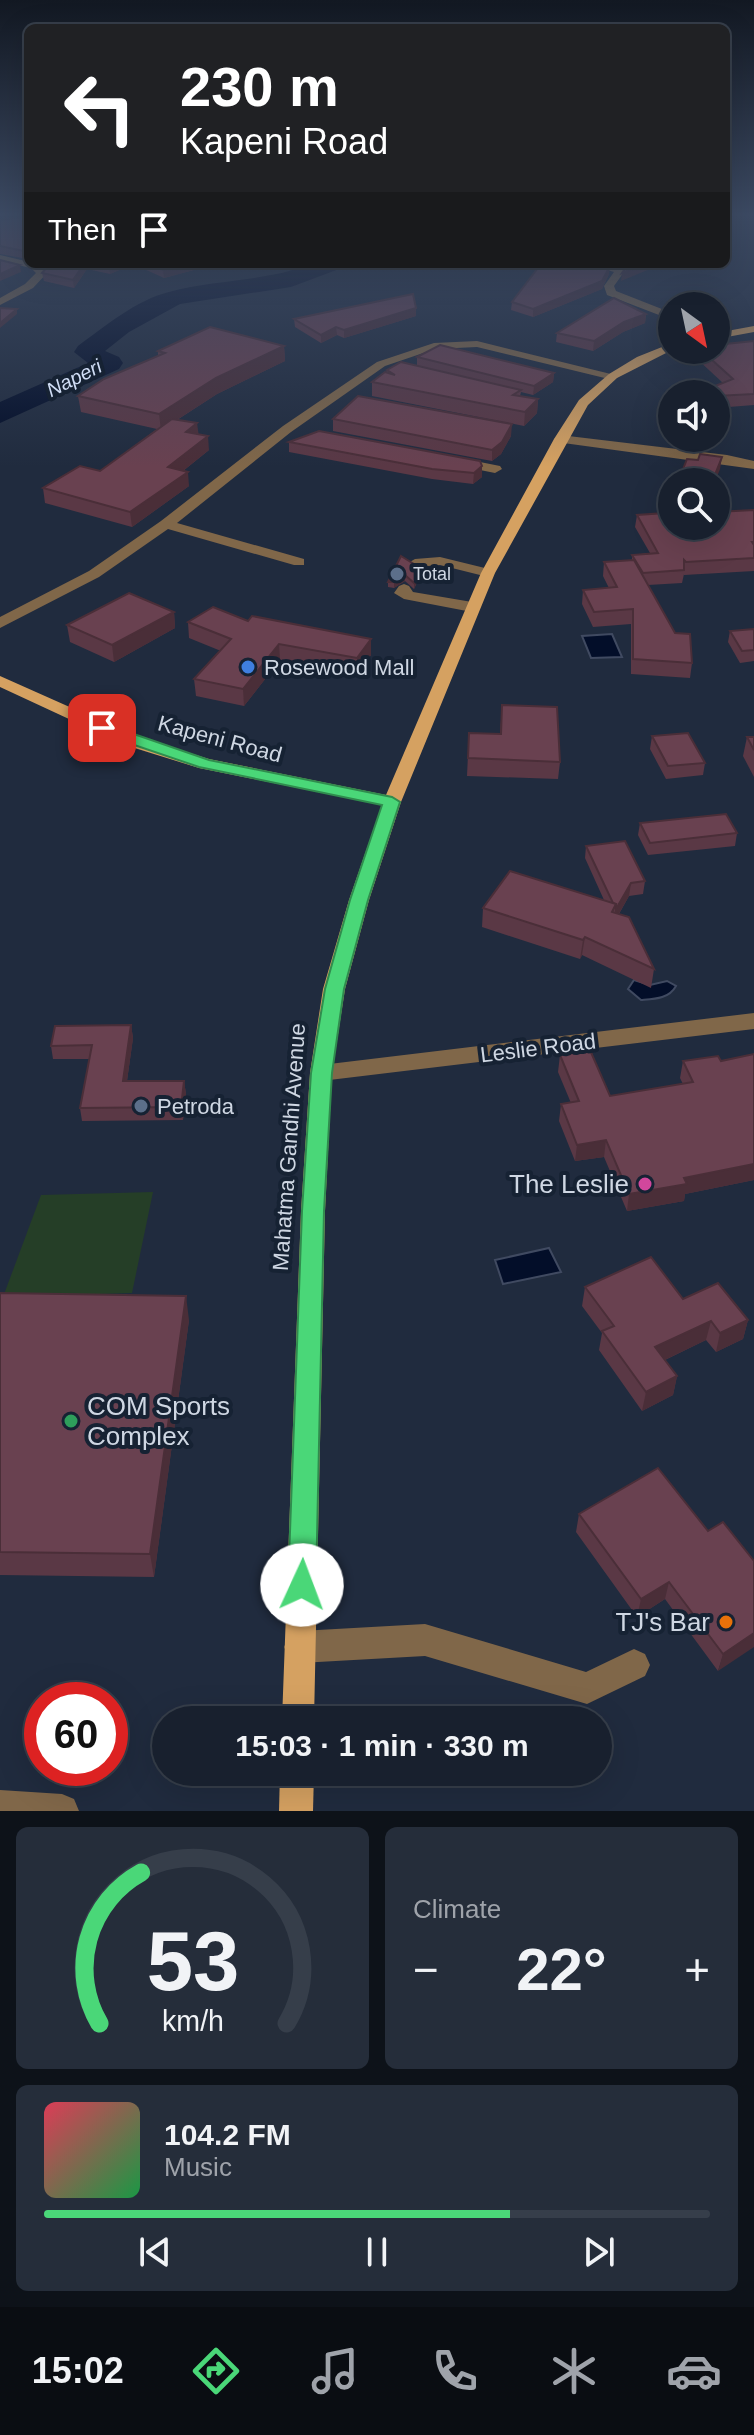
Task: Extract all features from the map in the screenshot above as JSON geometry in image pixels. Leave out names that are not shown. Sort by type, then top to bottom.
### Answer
[{"type":"main road","points":[[730,332],[754,329]]},
{"type":"main road","name":"Mahatma Gandhi Avenue","points":[[298,1706],[313,1211],[321,1073],[334,989],[359,900],[392,802],[488,573],[560,439],[583,403],[613,376],[658,352]]},
{"type":"main road","name":"Kapeni Road","points":[[0,681],[131,741],[205,764],[392,802]]},
{"type":"main road","points":[[296,1811],[297,1786]]},
{"type":"street","points":[[620,299],[658,312]]},
{"type":"street","points":[[0,623],[94,574],[166,524],[287,429],[381,364],[411,352],[455,343],[477,344],[613,376]]},
{"type":"street","points":[[381,364],[411,371]]},
{"type":"street","points":[[334,396],[349,399]]},
{"type":"street","points":[[287,429],[301,432]]},
{"type":"street","points":[[560,439],[754,465]]},
{"type":"street","points":[[435,458],[495,469]]},
{"type":"street","points":[[166,524],[299,562]]},
{"type":"street","points":[[415,563],[440,561],[488,573]]},
{"type":"street","points":[[404,589],[402,593],[409,596],[472,607]]},
{"type":"street","name":"Leslie Road","points":[[321,1073],[754,1021]]},
{"type":"street","points":[[300,1647],[425,1640],[587,1688],[634,1665]]},
{"type":"street","points":[[0,1807],[62,1811]]},
{"type":"green space","points":[[153,1192],[132,1293],[3,1297],[41,1195]]},
{"type":"water","points":[[612,634],[622,657],[591,658],[582,636]]},
{"type":"water","points":[[634,980],[650,985],[667,981],[676,986],[665,996],[641,1000],[628,989]]},
{"type":"water","points":[[549,1248],[561,1272],[503,1284],[495,1260]]},
{"type":"building","points":[[392,299],[414,299],[416,308],[344,330],[336,327],[321,335],[294,319]]},
{"type":"building","points":[[515,299],[559,299],[533,309],[512,302]]},
{"type":"building","points":[[613,299],[646,314],[624,322],[594,341],[557,333]]},
{"type":"building","points":[[0,308],[17,309],[0,323]]},
{"type":"building","points":[[210,327],[284,346],[216,378],[159,414],[78,396],[104,379],[165,353],[158,351]]},
{"type":"building","points":[[754,341],[754,394],[730,395],[730,380],[733,379],[716,364],[730,364],[730,344]]},
{"type":"building","points":[[440,345],[554,373],[534,386],[417,357]]},
{"type":"building","points":[[401,362],[521,390],[513,395],[538,399],[525,412],[372,382],[385,372],[395,375],[387,370]]},
{"type":"building","points":[[358,396],[512,424],[502,442],[492,450],[333,419]]},
{"type":"building","points":[[172,419],[197,423],[186,432],[208,436],[168,467],[188,472],[130,512],[43,488],[80,466],[100,471]]},
{"type":"building","points":[[319,431],[480,461],[482,466],[474,473],[432,469],[289,442]]},
{"type":"building","points":[[700,454],[722,457],[718,468],[683,468],[687,459],[698,460]]},
{"type":"building","points":[[754,510],[754,558],[684,560],[684,570],[643,573],[632,555],[658,553],[637,515],[658,514],[658,540],[730,540],[730,511]]},
{"type":"building","points":[[401,556],[414,564],[423,564],[414,583],[405,575],[388,582]]},
{"type":"building","points":[[634,560],[675,633],[690,634],[692,663],[633,659],[633,609],[594,612],[583,590],[617,587],[604,562]]},
{"type":"building","points":[[129,593],[174,612],[112,645],[67,625]]},
{"type":"building","points":[[213,607],[248,621],[252,616],[371,639],[357,658],[279,644],[243,689],[194,679],[231,639],[188,622]]},
{"type":"building","points":[[754,629],[754,650],[742,651],[730,631]]},
{"type":"building","points":[[502,705],[557,707],[560,762],[468,758],[469,733],[501,734]]},
{"type":"building","points":[[688,733],[705,763],[668,766],[652,736]]},
{"type":"building","points":[[747,737],[754,737],[754,750]]},
{"type":"building","points":[[726,814],[737,833],[650,843],[640,823]]},
{"type":"building","points":[[625,841],[645,881],[631,883],[616,909],[586,846]]},
{"type":"building","points":[[510,871],[616,904],[612,912],[629,917],[654,969],[585,937],[583,940],[483,908]]},
{"type":"building","points":[[131,1025],[123,1081],[184,1081],[181,1107],[80,1108],[92,1045],[51,1046],[55,1026]]},
{"type":"building","points":[[590,1050],[610,1096],[693,1082],[683,1061],[718,1056],[721,1061],[754,1054],[754,1164],[684,1178],[687,1184],[629,1194],[606,1140],[577,1145],[561,1104],[579,1101],[560,1055]]},
{"type":"building","points":[[651,1257],[683,1299],[718,1283],[748,1320],[720,1333],[711,1321],[655,1347],[677,1376],[646,1392],[602,1331],[614,1326],[585,1287]]},
{"type":"building","points":[[0,1293],[186,1296],[150,1554],[0,1552]]},
{"type":"building","points":[[658,1468],[708,1531],[723,1522],[754,1561],[754,1633],[723,1654],[669,1582],[641,1599],[579,1514]]},
{"type":"waterway","name":"Naperi","points":[[0,414],[29,397],[110,363],[87,352],[120,327],[172,299]]},
{"type":"place","name":"Total","points":[[397,574]]},
{"type":"place","name":"Rosewood Mall","points":[[248,667]]},
{"type":"place","name":"Petroda","points":[[141,1106]]},
{"type":"place","name":"The Leslie","points":[[645,1184]]},
{"type":"place","name":"COM Sports Complex","points":[[71,1421]]},
{"type":"place","name":"TJ's Bar","points":[[726,1622]]},
{"type":"route","points":[[102,728],[131,741],[205,764],[392,802],[359,900],[334,989],[321,1073],[313,1211],[302,1585]]}]
